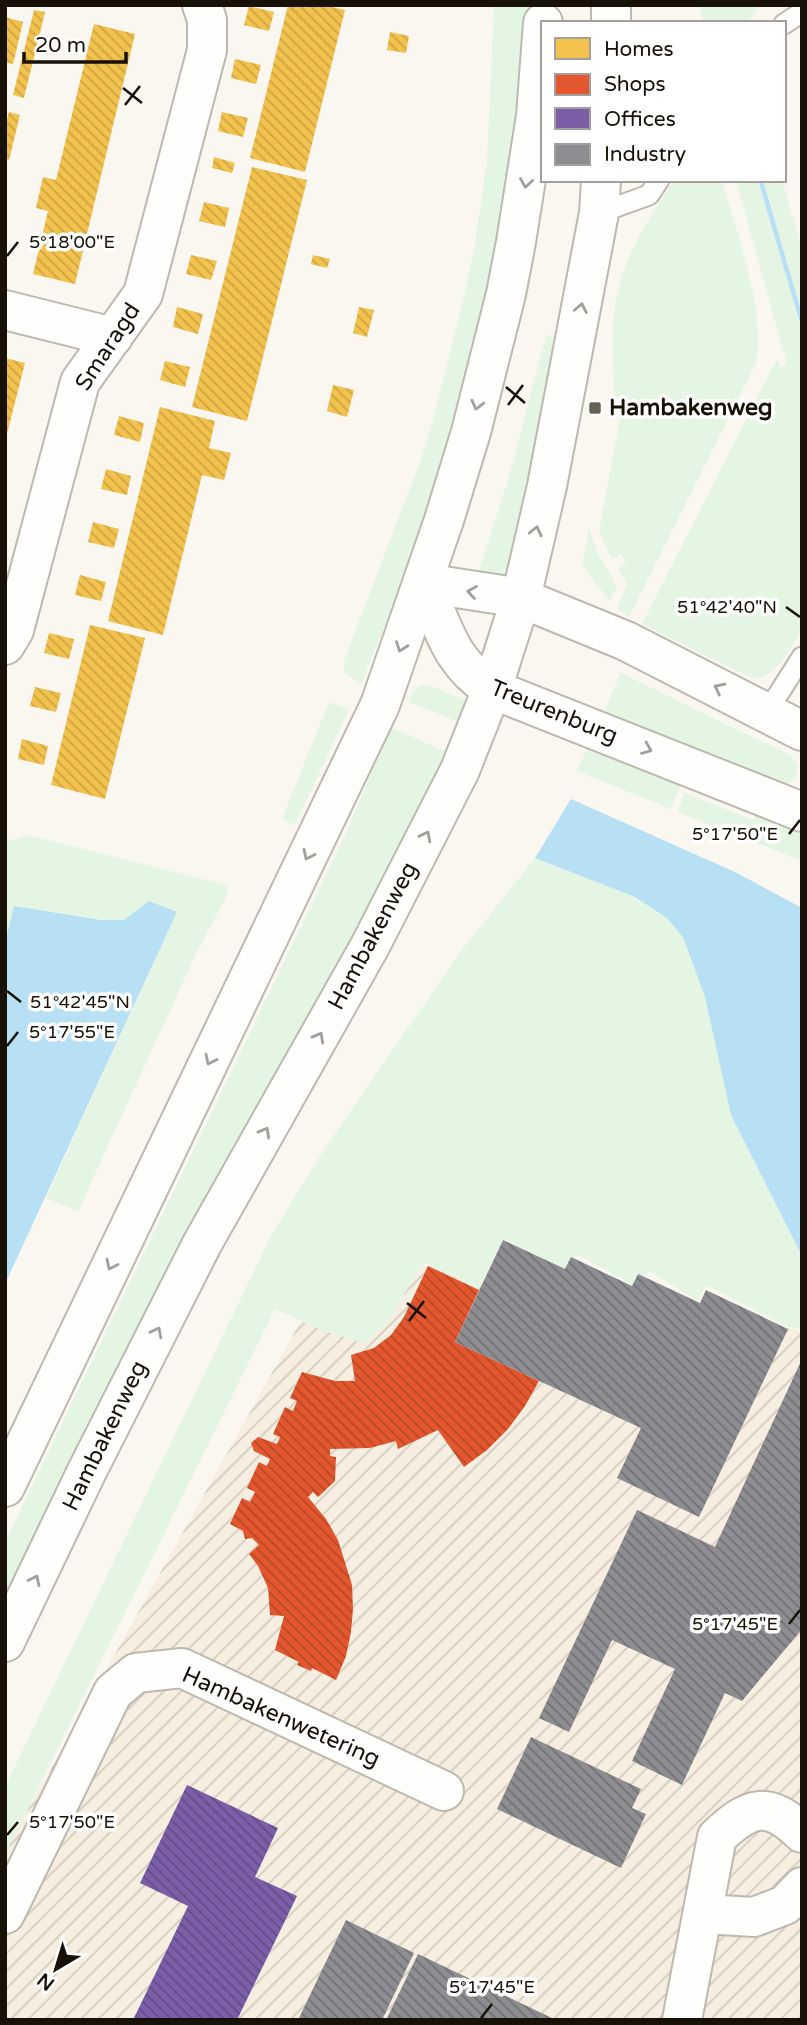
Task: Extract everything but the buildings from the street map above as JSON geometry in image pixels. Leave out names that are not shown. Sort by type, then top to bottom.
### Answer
[{"type":"main road","name":"Smaragd","points":[[5,645],[14,630],[80,382],[143,294],[207,50],[207,20],[202,5]]},
{"type":"main road","points":[[5,1487],[380,705],[424,583],[471,432],[506,294],[536,116],[541,50]]},
{"type":"main road","name":"Hambakenweg","points":[[5,1642],[92,1461],[202,1244],[370,946],[460,769],[492,689],[521,598],[547,486],[600,196]]},
{"type":"main road","points":[[5,310],[113,337]]},
{"type":"main road","points":[[424,583],[521,598],[626,641],[784,694],[802,731]]},
{"type":"main road","name":"Treurenburg","points":[[424,583],[455,655],[474,678],[492,689],[802,812]]},
{"type":"main road","name":"Hambakenwetering","points":[[5,1914],[113,1692],[135,1673],[182,1668],[444,1791]]},
{"type":"main road","points":[[682,2020],[717,1837],[739,1817],[760,1810],[785,1816],[802,1833]]},
{"type":"main road","points":[[703,1914],[754,1917],[785,1905],[802,1887]]},
{"type":"lane","points":[[786,23],[802,12]]},
{"type":"lane","points":[[600,196],[653,185]]},
{"type":"lane","points":[[784,694],[802,657]]},
{"type":"shaded area","points":[[340,1251],[802,1331],[802,2020],[5,2020],[5,1851]]},
{"type":"green space","points":[[494,5],[529,5],[513,146],[489,285],[468,377],[446,455],[392,609],[361,684],[344,672],[344,661],[423,454],[475,244],[487,161]]},
{"type":"green space","points":[[699,5],[760,5],[748,21],[703,21]]},
{"type":"green space","points":[[674,182],[723,182],[754,295],[758,342],[756,363],[629,617],[617,608],[627,585],[618,568],[626,563],[621,554],[612,559],[599,532],[623,403],[614,401],[613,346],[617,295],[628,259],[654,211]]},
{"type":"green space","points":[[737,182],[759,182],[802,330],[802,629],[777,667],[762,677],[753,679],[642,624],[777,359],[780,367],[787,365]]},
{"type":"green space","points":[[764,182],[783,182],[802,248],[802,314]]},
{"type":"green space","points":[[546,335],[560,339],[509,587],[477,576],[510,474]]},
{"type":"green space","points":[[589,529],[597,552],[617,587],[610,601],[582,565]]},
{"type":"green space","points":[[621,673],[790,755],[798,764],[797,776],[789,783],[783,784],[603,714]]},
{"type":"green space","points":[[420,685],[428,685],[468,701],[459,722],[409,702],[412,693]]},
{"type":"green space","points":[[329,702],[349,710],[295,825],[282,819]]},
{"type":"green space","points":[[390,727],[449,753],[5,1604],[5,1542],[348,829]]},
{"type":"green space","points":[[588,747],[681,784],[671,809],[577,771]]},
{"type":"green space","points":[[685,793],[753,820],[756,813],[802,832],[802,861],[677,812]]},
{"type":"green space","points":[[28,835],[223,884],[228,888],[78,1211],[46,1198],[177,912],[149,901],[125,920],[101,920],[15,906],[5,943],[5,842]]},
{"type":"green space","points":[[535,858],[635,897],[668,918],[683,937],[705,997],[731,1115],[802,1256],[802,1328],[792,1329],[706,1285],[698,1301],[649,1271],[638,1288],[577,1254],[567,1271],[503,1238],[479,1289],[424,1262],[385,1325],[365,1343],[323,1331],[275,1309],[5,1855],[5,1787],[270,1238],[323,1151],[461,951]]},
{"type":"water","points":[[759,182],[764,182],[802,314],[802,330]]},
{"type":"water","points":[[571,799],[737,873],[802,908],[802,1256],[731,1115],[705,997],[683,937],[667,918],[635,897],[535,858]]},
{"type":"water","points":[[149,901],[177,912],[5,1284],[5,943],[14,906],[101,920],[124,920]]},
{"type":"place","name":"Hambakenweg","points":[[595,408]]}]
